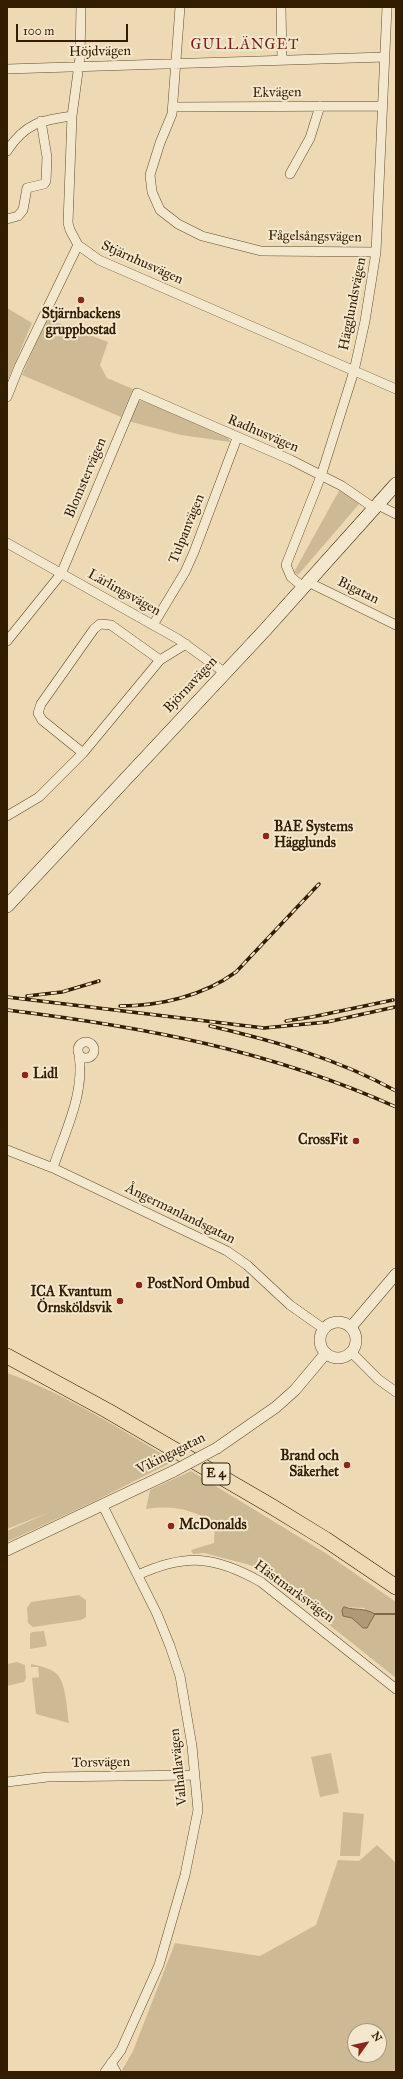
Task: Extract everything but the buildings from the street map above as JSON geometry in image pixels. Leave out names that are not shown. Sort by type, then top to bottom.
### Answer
[{"type":"highway","name":"E 4","points":[[7,1356],[30,1370],[108,1411],[271,1506],[396,1587]]},
{"type":"highway","name":"E 4","points":[[7,1363],[30,1370]]},
{"type":"main road","name":"Björnavägen","points":[[7,906],[306,584],[396,484]]},
{"type":"street","name":"Stjärnhusvägen","points":[[81,7],[78,66],[72,116],[68,223],[78,245],[99,260],[396,389]]},
{"type":"street","name":"Fågelsångsvägen","points":[[180,7],[173,107],[154,160],[150,179],[154,200],[160,210],[171,220],[202,236],[261,251],[376,252]]},
{"type":"street","points":[[281,7],[282,60]]},
{"type":"street","name":"Hägglundsvägen","points":[[306,584],[291,577],[286,566],[321,476],[354,371],[365,321],[376,252],[387,7]]},
{"type":"street","name":"Höjdvägen","points":[[7,69],[385,57]]},
{"type":"street","points":[[290,174],[310,138],[316,124],[320,106]]},
{"type":"street","name":"Ekvägen","points":[[173,107],[216,109],[382,106]]},
{"type":"street","points":[[8,148],[25,129],[40,121],[72,116]]},
{"type":"street","points":[[7,219],[18,216],[24,210],[27,188],[44,184],[46,181],[47,156],[40,121]]},
{"type":"street","points":[[7,397],[78,245]]},
{"type":"street","name":"Radhusvägen","points":[[136,393],[321,476],[342,486],[376,506],[396,514]]},
{"type":"street","name":"Blomstervägen","points":[[7,641],[61,574],[136,393]]},
{"type":"street","name":"Tulpanvägen","points":[[153,626],[185,572],[194,552],[237,438]]},
{"type":"street","name":"Lärlingsvägen","points":[[7,543],[186,644],[224,672]]},
{"type":"street","name":"Bigatan","points":[[306,584],[396,625]]},
{"type":"street","points":[[83,753],[42,720],[38,713],[41,704],[94,629],[100,624],[111,625],[160,660]]},
{"type":"street","points":[[7,816],[39,797],[83,753],[160,660],[186,644]]},
{"type":"street","points":[[53,1168],[75,1107],[82,1057]]},
{"type":"street","name":"Ångermanlandsgatan","points":[[7,1150],[53,1168],[227,1251],[247,1265],[290,1305],[324,1329]]},
{"type":"street","points":[[351,1327],[396,1274]]},
{"type":"street","points":[[338,1322],[351,1327],[356,1339],[351,1352],[343,1357],[337,1357],[326,1353],[320,1341],[324,1329],[331,1324],[338,1322]]},
{"type":"street","points":[[351,1352],[378,1379],[396,1392]]},
{"type":"street","name":"Vikingagatan","points":[[7,1550],[103,1506],[217,1448],[281,1403],[295,1390],[326,1353]]},
{"type":"street","name":"Valhallavägen","points":[[103,1506],[163,1628],[180,1676],[192,1746],[198,1810],[185,1875],[159,1965],[121,2050],[106,2072]]},
{"type":"street","name":"Hästmarksvägen","points":[[138,1575],[169,1563],[185,1560],[225,1564],[261,1582],[396,1689]]},
{"type":"street","name":"Torsvägen","points":[[7,1782],[47,1777],[195,1775]]},
{"type":"street","points":[[111,2063],[116,2072]]},
{"type":"shaded area","points":[[7,308],[32,323],[7,382]]},
{"type":"shaded area","points":[[47,319],[108,342],[100,365],[107,378],[133,389],[121,417],[22,375]]},
{"type":"shaded area","points":[[144,399],[228,437],[230,442],[181,435],[128,421],[134,404]]},
{"type":"shaded area","points":[[340,489],[360,503],[298,575],[294,572]]},
{"type":"shaded area","points":[[7,1373],[29,1381],[72,1402],[174,1461],[93,1502],[7,1542],[7,1531],[50,1512],[7,1529]]},
{"type":"shaded area","points":[[191,1471],[327,1554],[396,1602],[396,1678],[283,1588],[250,1565],[204,1553],[193,1554],[191,1550],[214,1543],[215,1523],[198,1514],[182,1509],[146,1509],[150,1490]],"holes":[[[344,1607],[365,1608],[363,1628],[352,1618],[347,1617]]]},
{"type":"shaded area","points":[[79,1595],[86,1600],[86,1617],[81,1620],[33,1627],[28,1623],[27,1608],[31,1602]]},
{"type":"shaded area","points":[[344,1607],[363,1610],[375,1614],[367,1628],[363,1628],[352,1618],[343,1616],[342,1611]]},
{"type":"shaded area","points":[[44,1631],[47,1646],[30,1649],[30,1634],[32,1632]]},
{"type":"shaded area","points":[[17,1662],[25,1665],[26,1678],[24,1682],[7,1686],[7,1664]]},
{"type":"shaded area","points":[[31,1664],[52,1670],[60,1678],[67,1705],[69,1723],[36,1714],[32,1678],[39,1677],[38,1667],[31,1667]]},
{"type":"shaded area","points":[[331,1753],[339,1793],[320,1797],[311,1757]]},
{"type":"shaded area","points":[[343,1812],[364,1814],[360,1856],[340,1856]]},
{"type":"shaded area","points":[[377,1845],[396,1863],[396,2072],[121,2072],[133,2051],[175,1943],[260,1956],[316,1925],[338,1860],[359,1861]]},
{"type":"waterway","points":[[375,1614],[396,1614]]},
{"type":"railway","points":[[120,1006],[135,1006],[166,1002],[195,993],[223,980],[236,972],[319,884]]},
{"type":"railway","points":[[27,996],[62,992],[99,981]]},
{"type":"railway","points":[[7,997],[264,1028],[327,1022],[395,1007]]},
{"type":"railway","points":[[286,1021],[393,1000]]},
{"type":"railway","points":[[7,1010],[108,1024],[205,1044],[301,1070],[348,1087],[396,1107]]},
{"type":"railway","points":[[210,1026],[258,1038],[329,1060],[352,1069],[396,1091]]},
{"type":"place","name":"Stjärnbackens gruppbostad","points":[[81,300]]},
{"type":"place","name":"BAE Systems Hägglunds","points":[[266,836]]},
{"type":"place","name":"Lidl","points":[[25,1075]]},
{"type":"place","name":"CrossFit","points":[[356,1141]]},
{"type":"place","name":"PostNord Ombud","points":[[139,1285]]},
{"type":"place","name":"ICA Kvantum Örnsköldsvik","points":[[120,1301]]},
{"type":"place","name":"Brand och Säkerhet","points":[[347,1465]]},
{"type":"place","name":"McDonalds","points":[[171,1526]]},
{"type":"district","name":"GULLÄNGET","points":[[245,45]]}]
